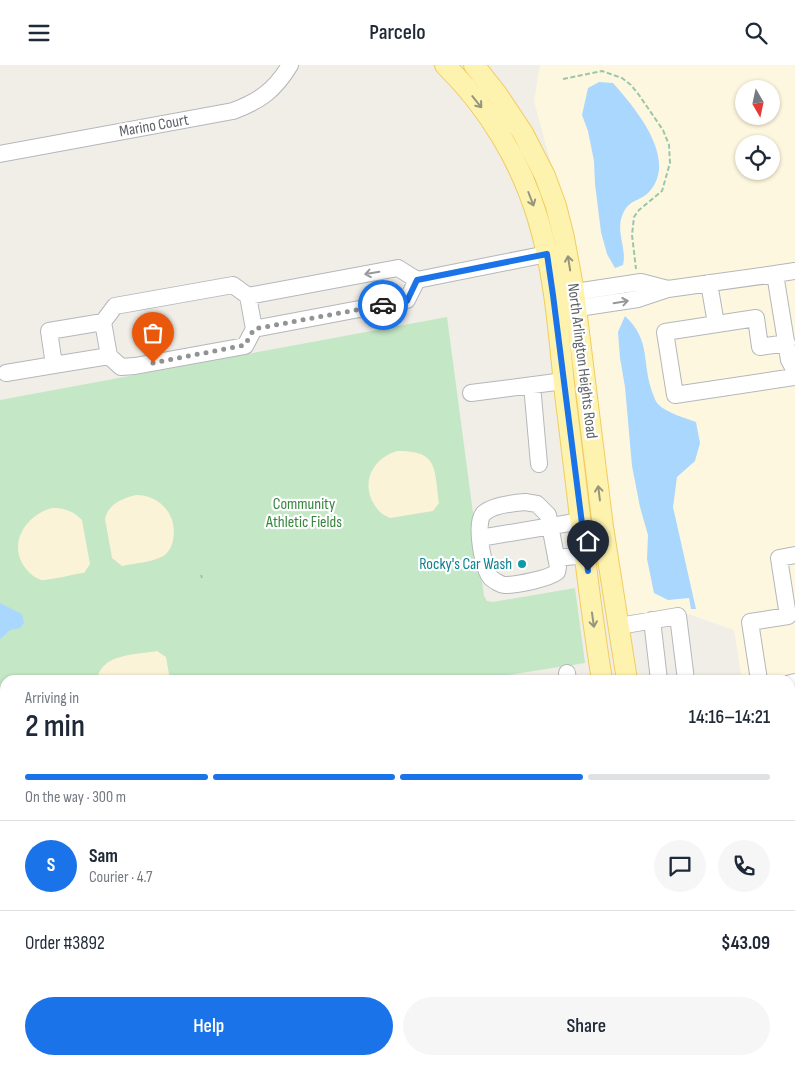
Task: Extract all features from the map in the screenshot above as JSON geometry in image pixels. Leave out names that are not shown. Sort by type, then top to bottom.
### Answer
[{"type":"main road","name":"North Arlington Heights Road","points":[[445,65],[484,111],[511,154],[532,200],[547,254],[601,675]]},
{"type":"main road","name":"North Arlington Heights Road","points":[[474,65],[509,111],[523,133],[556,206],[564,237],[575,301],[603,527],[626,675]]},
{"type":"street","name":"Marino Court","points":[[0,153],[233,111],[268,94],[290,65]]},
{"type":"street","points":[[248,296],[398,268],[417,280],[547,254]]},
{"type":"street","points":[[554,303],[638,299],[668,289],[795,271]]},
{"type":"street","points":[[775,274],[787,343],[789,360],[794,374],[675,395],[665,332],[756,318],[760,347],[787,343]]},
{"type":"street","points":[[254,329],[407,301],[417,280]]},
{"type":"street","points":[[709,283],[716,324]]},
{"type":"street","points":[[54,365],[49,331],[103,322],[115,306],[233,285],[248,296],[254,329],[245,345],[153,363],[121,367],[109,356],[103,322]]},
{"type":"street","points":[[6,373],[109,356]]},
{"type":"street","points":[[471,393],[564,381]]},
{"type":"street","points":[[532,385],[540,464]]},
{"type":"street","points":[[525,502],[537,504],[548,515],[551,526],[558,567],[556,572],[551,576],[504,585],[491,578],[484,565],[480,538],[479,520],[484,512],[504,505],[525,502]]},
{"type":"street","points":[[480,538],[581,521]]},
{"type":"street","points":[[556,558],[586,555]]},
{"type":"street","points":[[758,675],[750,622],[788,616],[779,558],[795,555]]},
{"type":"street","points":[[619,626],[678,616],[685,675]]},
{"type":"street","points":[[652,620],[658,675]]},
{"type":"path","points":[[563,79],[602,71],[622,78],[639,95],[663,130],[670,145],[670,163],[662,191],[638,210],[633,224],[633,248],[637,275]]},
{"type":"path","points":[[201,575],[202,579]]},
{"type":"shaded area","points":[[540,65],[795,65],[795,675],[741,675],[734,630],[688,614],[631,623],[621,597],[580,271],[534,101]]},
{"type":"green space","name":"Community Athletic Fields","points":[[447,317],[484,596],[487,601],[493,602],[575,588],[585,663],[507,675],[0,675],[0,400]]},
{"type":"sand","points":[[397,451],[421,454],[432,464],[435,471],[439,503],[433,511],[390,518],[381,513],[374,503],[369,485],[373,468],[387,455]]},
{"type":"sand","points":[[136,495],[153,499],[165,508],[173,522],[173,540],[169,551],[162,557],[152,561],[122,566],[112,558],[105,519],[109,509],[121,500]]},
{"type":"sand","points":[[52,508],[68,511],[82,520],[90,564],[84,573],[42,580],[30,573],[21,561],[18,551],[19,542],[27,524],[34,517]]},
{"type":"sand","points":[[157,651],[166,657],[169,675],[99,675],[105,665],[112,660]]},
{"type":"water","points":[[599,82],[613,83],[632,106],[642,120],[657,150],[659,165],[657,179],[649,192],[631,203],[622,216],[620,229],[624,259],[623,265],[615,268],[607,254],[601,232],[594,161],[588,131],[582,115],[588,88]]},
{"type":"water","points":[[625,316],[639,334],[643,343],[649,383],[657,403],[671,413],[696,422],[700,443],[695,461],[677,477],[673,507],[696,609],[691,609],[689,598],[668,600],[654,593],[647,559],[648,535],[632,466],[625,387],[620,358],[618,332]]},
{"type":"water","points":[[0,603],[22,614],[24,623],[20,628],[10,630],[0,639]]},
{"type":"way so far","points":[[153,363],[245,345],[254,329],[383,305]]},
{"type":"place","name":"Rocky's Car Wash","points":[[522,564]]},
{"type":"route","points":[[383,305],[407,301],[417,280],[547,254],[588,571]]}]
